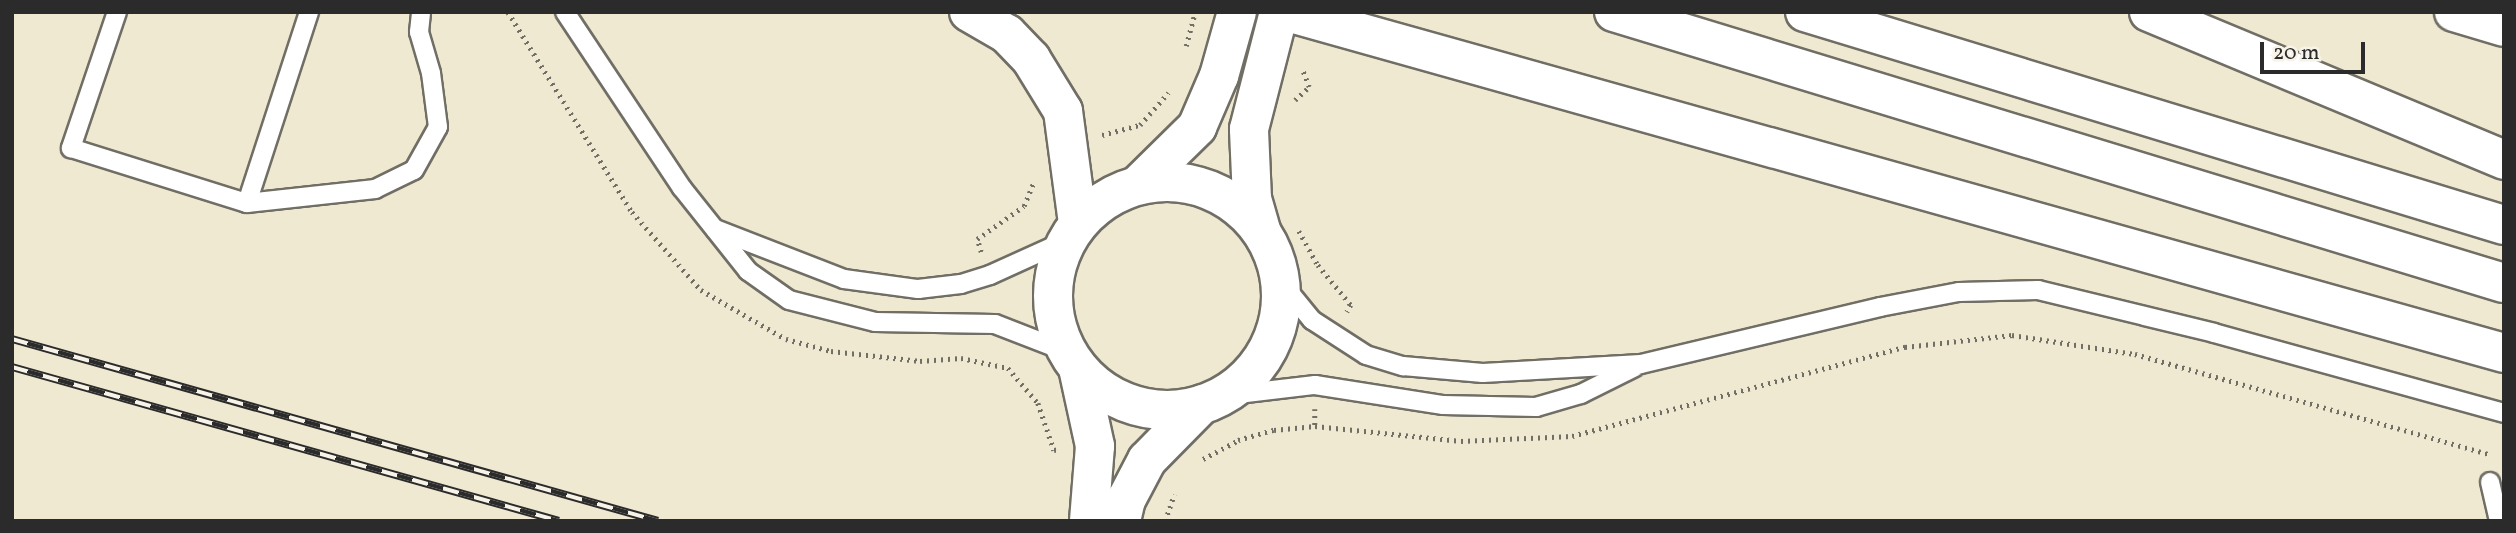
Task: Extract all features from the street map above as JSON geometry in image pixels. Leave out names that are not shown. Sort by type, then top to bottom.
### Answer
[{"type":"main road","points":[[969,12],[1006,34],[1031,59],[1063,111],[1072,232]]},
{"type":"main road","points":[[1138,185],[1197,127],[1219,76],[1237,12]]},
{"type":"main road","points":[[1121,521],[1126,500],[1147,460],[1211,400],[1251,372],[1273,340],[1281,282],[1278,226],[1251,199],[1249,129],[1279,12]]},
{"type":"main road","points":[[1287,12],[2504,353]]},
{"type":"main road","points":[[1614,12],[2504,283]]},
{"type":"main road","points":[[1805,12],[2504,226]]},
{"type":"main road","points":[[2150,12],[2504,160]]},
{"type":"main road","points":[[2454,12],[2504,27]]},
{"type":"main road","points":[[1089,521],[1095,446],[1073,360],[1052,296],[1054,276],[1072,232],[1106,199],[1138,185],[1173,182],[1207,189],[1278,226]]},
{"type":"main road","points":[[1073,360],[1108,394],[1144,407],[1211,400]]},
{"type":"lane","points":[[117,12],[71,148],[247,203],[375,189],[414,170],[438,127],[431,73],[419,32],[421,12]]},
{"type":"lane","points":[[247,203],[309,12]]},
{"type":"lane","points":[[565,12],[682,188],[748,271],[789,300],[875,322],[995,324],[1073,360]]},
{"type":"lane","points":[[715,229],[844,279],[918,289],[961,284],[989,275],[1072,232]]},
{"type":"lane","points":[[1281,282],[1331,335],[1366,355],[1403,366],[1483,373],[1641,364],[1880,307],[1958,292],[2038,290],[2214,332],[2504,413]]},
{"type":"lane","points":[[1211,400],[1315,385],[1486,410],[1536,407],[1581,394],[1641,364]]},
{"type":"lane","points":[[2490,482],[2499,521]]},
{"type":"path","points":[[1184,52],[1195,12]]},
{"type":"path","points":[[1290,110],[1309,87],[1302,67]]},
{"type":"path","points":[[1098,136],[1140,125],[1156,112],[1172,85]]},
{"type":"path","points":[[982,255],[977,240],[1024,206],[1034,179]]},
{"type":"path","points":[[1278,226],[1304,244],[1351,305],[1342,321]]},
{"type":"path","points":[[1194,468],[1238,440],[1274,430],[1315,426],[1461,441],[1572,436],[1905,346],[2011,335],[2135,354],[2499,457]]},
{"type":"path","points":[[1165,521],[1177,486]]},
{"type":"railway","points":[[12,339],[658,521]]},
{"type":"railway","points":[[12,367],[559,521]]}]
